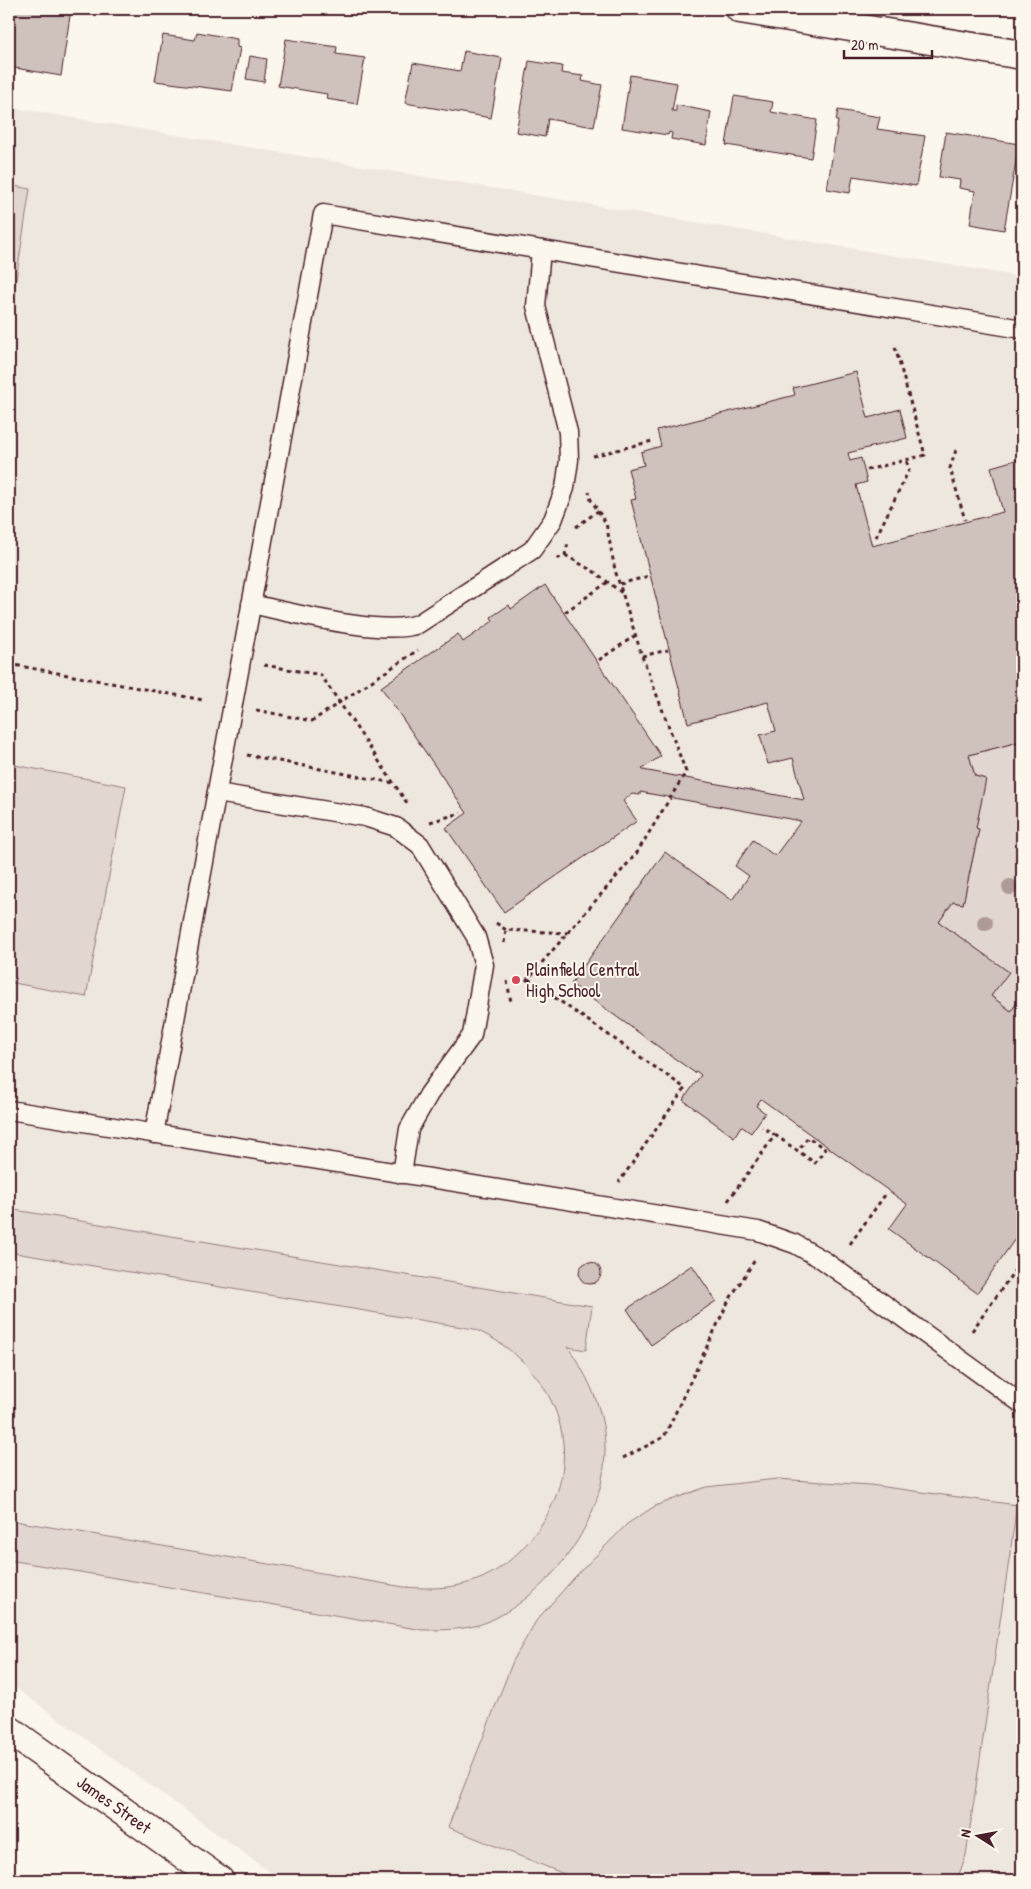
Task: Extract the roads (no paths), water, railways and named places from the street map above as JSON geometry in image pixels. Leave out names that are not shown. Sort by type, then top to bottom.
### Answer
[{"type":"street","points":[[740,9],[825,16],[1022,55]]},
{"type":"street","name":"James Street","points":[[9,1730],[219,1880]]},
{"type":"lane","points":[[154,1134],[323,214],[1022,329]]},
{"type":"lane","points":[[251,604],[383,629],[406,628],[418,624],[532,550],[554,520],[565,488],[569,460],[568,432],[536,306],[541,250]]},
{"type":"lane","points":[[217,793],[365,818],[396,827],[420,845],[476,937],[484,965],[472,1034],[429,1094],[409,1129],[402,1174]]},
{"type":"lane","points":[[9,1110],[758,1231],[795,1244],[823,1260],[1022,1404]]},
{"type":"place","name":"Plainfield Central High School","points":[[516,980]]}]
